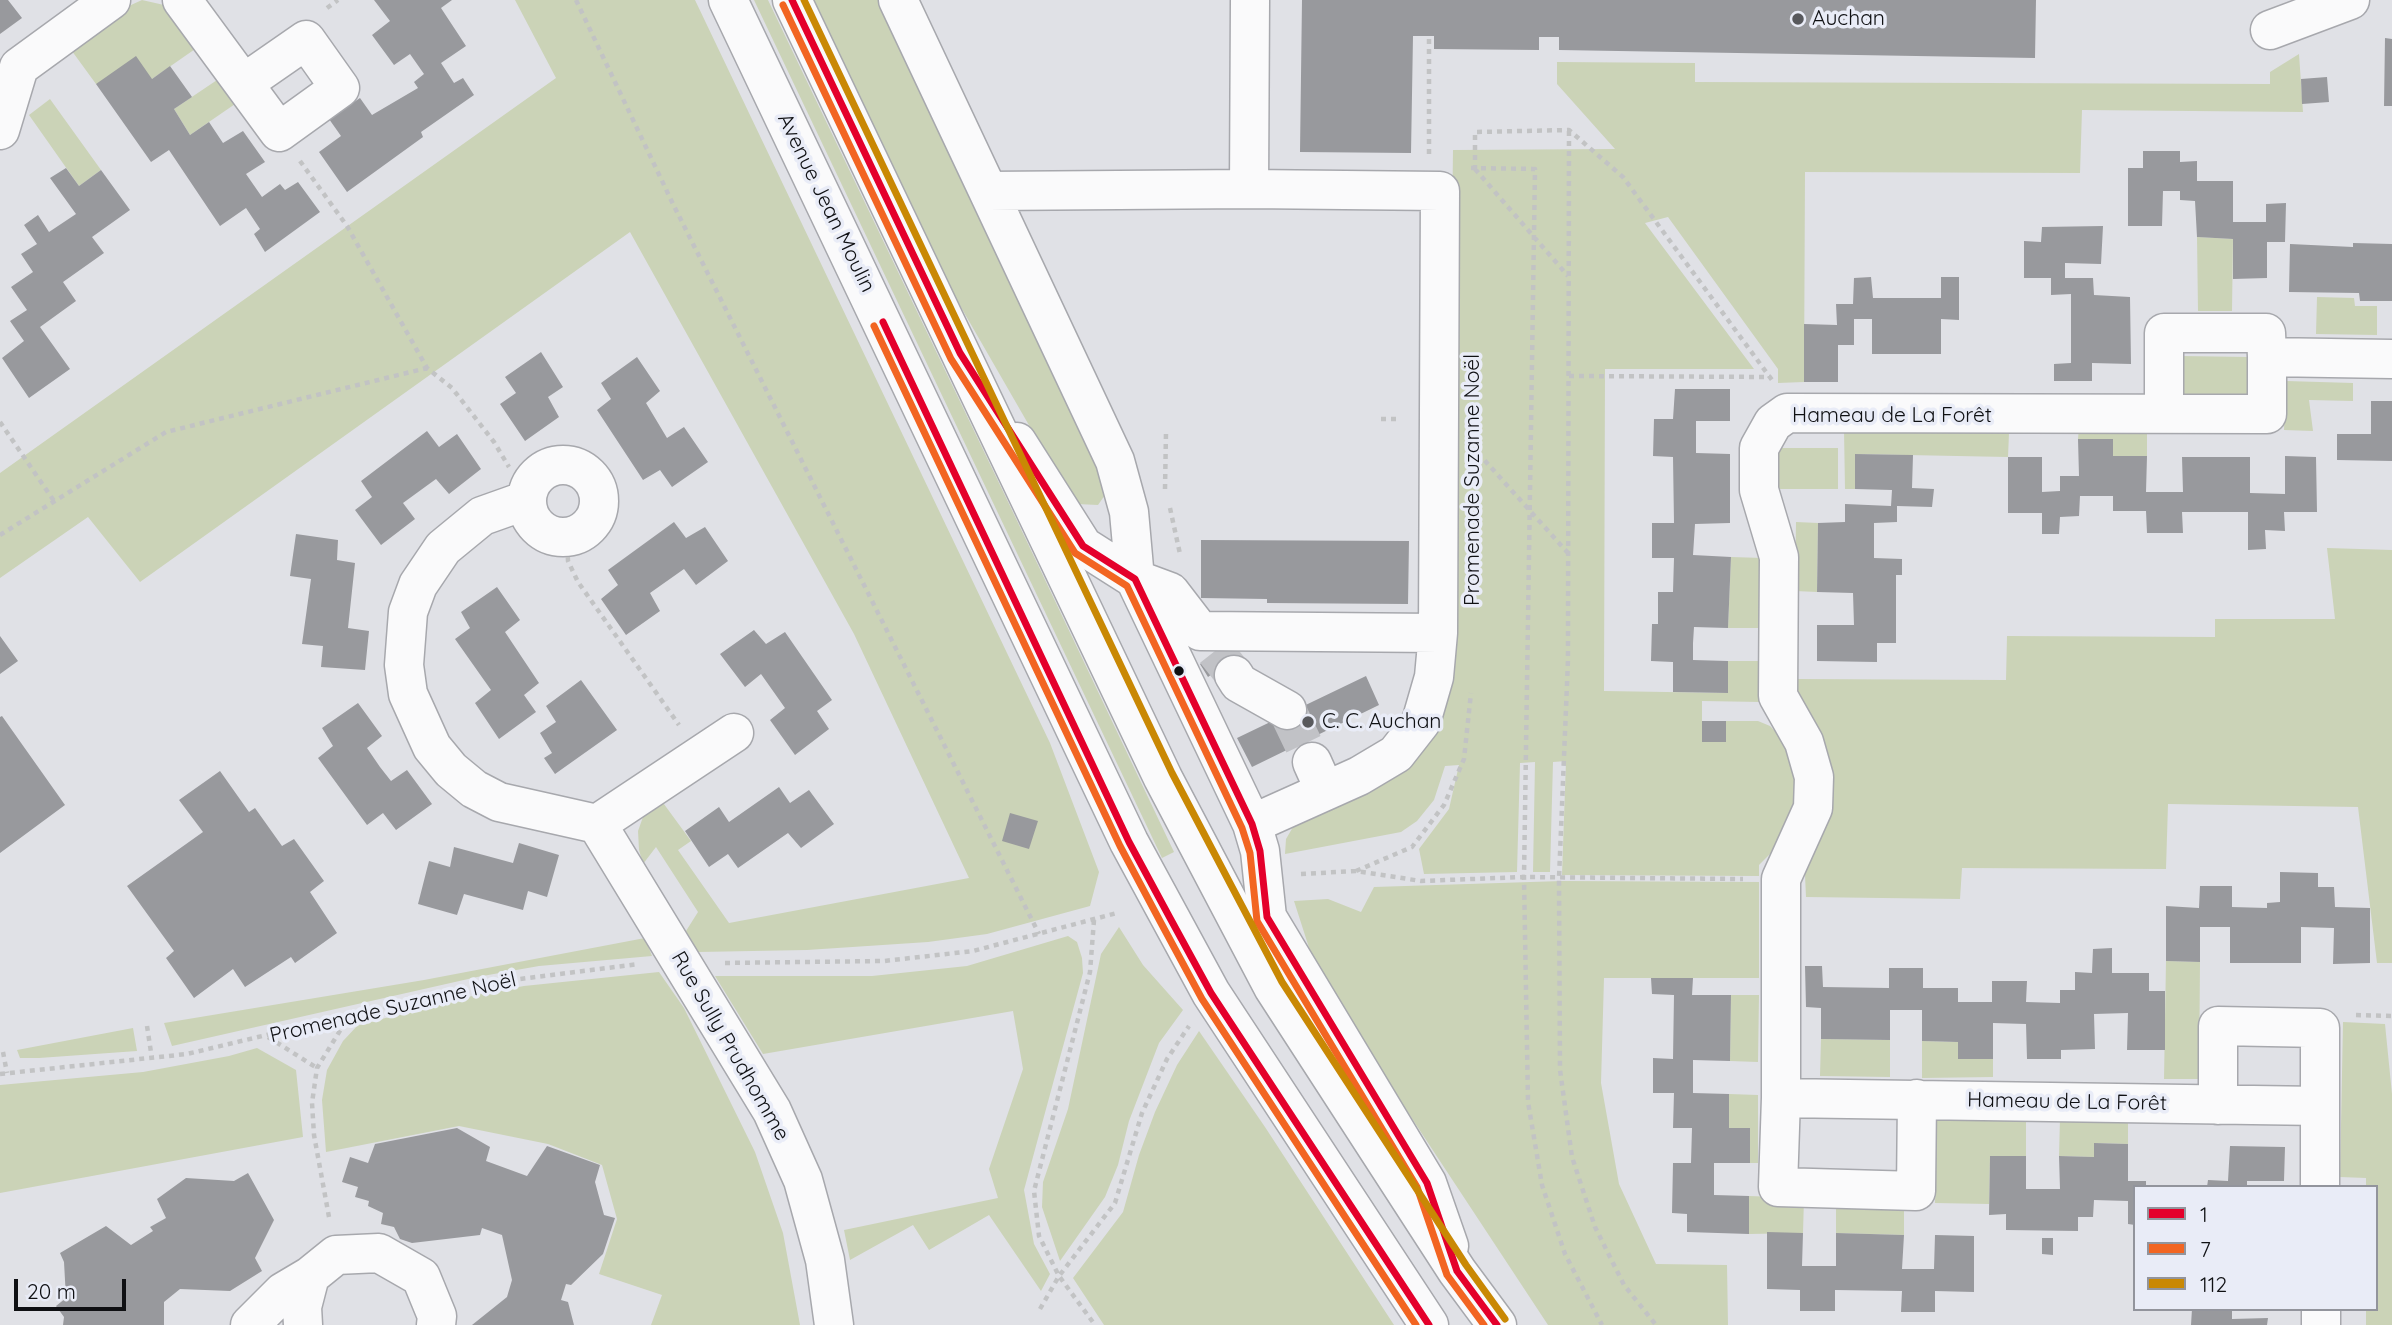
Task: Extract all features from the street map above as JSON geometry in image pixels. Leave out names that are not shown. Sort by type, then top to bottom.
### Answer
[{"type":"street","points":[[0,130],[19,66],[111,0]]},
{"type":"street","points":[[183,0],[279,132],[340,88],[306,40],[244,83]]},
{"type":"street","name":"Avenue Jean Moulin","points":[[728,0],[1129,842],[1211,993],[1429,1325]]},
{"type":"street","points":[[792,0],[1163,778],[1267,974],[1457,1271],[1497,1325]]},
{"type":"street","points":[[898,0],[1115,461],[1129,512],[1135,579],[1252,824],[1260,851],[1267,918],[1427,1183],[1457,1271]]},
{"type":"street","points":[[1249,189],[1250,0]]},
{"type":"street","points":[[2270,30],[2350,0]]},
{"type":"street","points":[[988,191],[1440,191],[1438,633],[1434,677],[1421,722],[1396,754],[1319,777],[1252,824]]},
{"type":"street","name":"Hameau de La Forêt","points":[[1917,1099],[1916,1191],[1778,1187],[1781,1098],[1781,879],[1813,808],[1814,777],[1804,742],[1778,696],[1779,557],[1759,489],[1759,448],[1773,423],[1787,413],[2267,414],[2266,333],[2164,333],[2164,412]]},
{"type":"street","points":[[960,353],[1083,545],[1135,579],[1170,592],[1239,684],[1287,710]]},
{"type":"street","points":[[2267,357],[2392,359]]},
{"type":"street","points":[[566,465],[587,474],[598,494],[595,517],[588,526],[567,537],[544,531],[528,512],[527,500],[534,478],[543,470],[566,465]]},
{"type":"street","points":[[527,500],[482,516],[443,548],[418,585],[408,612],[404,665],[408,694],[432,747],[474,789],[529,811],[597,824],[698,754],[734,733]]},
{"type":"street","points":[[1216,652],[1438,633]]},
{"type":"street","name":"Rue Sully Prudhomme","points":[[597,824],[772,1111],[803,1180],[825,1260],[834,1325]]},
{"type":"street","points":[[2218,1105],[2218,1026],[2320,1028],[2320,1185]]},
{"type":"street","name":"Hameau de La Forêt","points":[[1781,1098],[2320,1107]]},
{"type":"street","points":[[250,1325],[283,1292],[323,1265],[379,1253],[421,1277],[437,1316],[436,1325]]},
{"type":"street","points":[[303,1325],[302,1307],[323,1265]]},
{"type":"path","points":[[576,0],[679,216],[1039,934]]},
{"type":"path","points":[[1569,130],[1568,660],[1559,878],[1560,1070],[1572,1157],[1595,1227],[1624,1285],[1656,1325]]},
{"type":"path","points":[[1475,182],[1475,132],[1569,130],[1623,177],[1772,377],[1773,423]]},
{"type":"path","points":[[279,132],[347,226],[427,369],[452,388],[494,442],[527,500]]},
{"type":"path","points":[[1461,168],[1535,169],[1524,877],[1528,1102],[1540,1173],[1565,1254],[1602,1325]]},
{"type":"path","points":[[1475,168],[1569,277]]},
{"type":"path","points":[[0,535],[166,432],[427,369]]},
{"type":"path","points":[[1569,376],[1772,377]]},
{"type":"path","points":[[0,422],[54,501]]},
{"type":"path","points":[[1166,432],[1165,488],[1182,565]]},
{"type":"path","name":"Promenade Suzanne Noël","points":[[1473,461],[1473,447],[1530,511]]},
{"type":"path","points":[[1530,511],[1568,553]]},
{"type":"path","points":[[567,537],[568,561],[578,582],[698,754]]},
{"type":"path","points":[[1356,871],[1412,847],[1444,805],[1464,759],[1471,712],[1471,684]]},
{"type":"path","points":[[1290,875],[1356,871],[1421,881],[1524,877],[1781,879]]},
{"type":"path","name":"Promenade Suzanne Noël","points":[[0,1074],[152,1059],[268,1037],[480,984],[548,974],[633,964],[884,961],[973,951],[1117,913]]},
{"type":"path","points":[[1094,920],[1090,972],[1034,1191],[1039,1236],[1059,1276],[1095,1325]]},
{"type":"path","points":[[1040,1309],[1059,1276],[1115,1203],[1142,1113],[1167,1059],[1211,993]]},
{"type":"path","points":[[323,1265],[312,1103],[317,1068],[349,1016]]},
{"type":"path","points":[[147,1026],[152,1059]]},
{"type":"path","points":[[268,1037],[317,1068]]},
{"type":"path","points":[[3,1052],[7,1073]]},
{"type":"green space","points":[[142,0],[164,5],[198,47],[152,79],[96,84],[69,47],[120,10]]},
{"type":"green space","points":[[515,0],[695,0],[1050,743],[1099,872],[1090,906],[987,934],[928,942],[807,950],[698,952],[686,931],[698,912],[656,847],[643,864],[639,850],[638,831],[643,817],[661,800],[691,841],[678,850],[729,923],[969,878],[854,634],[630,232],[140,582],[88,517],[0,578],[0,473],[556,78]]},
{"type":"green space","points":[[754,0],[768,0],[1011,508],[1174,852],[1162,858]]},
{"type":"green space","points":[[813,0],[882,0],[1104,483],[1105,495],[1098,505],[1077,504],[1068,493],[939,269]]},
{"type":"green space","points":[[2299,54],[2303,112],[2082,110],[2080,173],[1805,172],[1804,382],[1778,383],[1778,369],[1668,217],[1645,223],[1754,369],[1605,369],[1604,691],[1728,693],[1728,661],[1761,661],[1761,702],[1702,701],[1702,741],[1726,742],[1726,721],[1758,721],[1770,726],[1785,741],[1798,783],[1795,802],[1775,849],[1759,865],[1759,876],[1562,875],[1566,761],[1553,762],[1550,872],[1533,872],[1535,762],[1520,763],[1517,872],[1424,874],[1419,849],[1449,809],[1459,765],[1445,766],[1434,800],[1417,821],[1401,832],[1285,854],[1286,839],[1293,827],[1306,818],[1382,785],[1446,681],[1453,150],[1615,149],[1557,84],[1557,62],[1695,63],[1695,82],[2270,84],[2270,72]]},
{"type":"green space","points":[[220,78],[238,102],[190,135],[174,109]]},
{"type":"green space","points":[[50,99],[101,170],[79,186],[29,115]]},
{"type":"green space","points":[[2197,237],[2233,239],[2232,311],[2198,311]]},
{"type":"green space","points":[[2317,297],[2354,298],[2355,306],[2377,306],[2377,335],[2316,334]]},
{"type":"green space","points":[[2180,356],[2249,357],[2248,396],[2179,395]]},
{"type":"green space","points":[[2286,381],[2353,383],[2353,401],[2309,400],[2313,431],[2284,430]]},
{"type":"green space","points":[[2079,427],[2147,427],[2147,456],[2113,456],[2078,439]]},
{"type":"green space","points":[[1844,430],[2009,433],[2008,457],[1856,454],[1855,489],[1845,489]]},
{"type":"green space","points":[[1777,448],[1838,448],[1838,489],[1776,489]]},
{"type":"green space","points":[[1796,522],[1818,523],[1817,592],[1795,591]]},
{"type":"green space","points":[[2327,548],[2392,550],[2392,963],[2377,963],[2358,807],[2168,804],[2166,869],[1962,868],[1960,899],[1806,897],[1796,679],[2006,680],[2007,636],[2215,637],[2215,619],[2335,619]]},
{"type":"green space","points":[[1731,557],[1763,558],[1762,628],[1728,628]]},
{"type":"green space","points":[[1562,881],[1759,882],[1759,978],[1604,978],[1601,1083],[1619,1184],[1656,1264],[1727,1265],[1728,1325],[1548,1325],[1378,1067],[1312,957],[1294,901],[1328,899],[1361,912],[1374,887]]},
{"type":"green space","points":[[1119,927],[1143,965],[1183,1010],[1159,1043],[1129,1121],[1118,1165],[1105,1197],[1060,1261],[1042,1207],[1043,1182],[1068,1109],[1101,954]]},
{"type":"green space","points":[[1068,936],[1077,942],[1083,973],[1024,1190],[1034,1244],[1050,1274],[1041,1291],[989,1215],[929,1250],[913,1225],[850,1260],[844,1230],[998,1198],[989,1169],[1023,1069],[1013,1011],[763,1054],[715,976],[872,976],[967,966]]},
{"type":"green space","points":[[645,938],[652,956],[539,966],[477,977],[172,1046],[164,1023],[424,980]]},
{"type":"green space","points":[[2166,961],[2200,962],[2199,1079],[2164,1079]]},
{"type":"green space","points":[[659,972],[684,1008],[755,1152],[783,1233],[800,1325],[651,1325],[662,1295],[599,1274],[617,1219],[602,1165],[548,1144],[459,1126],[326,1152],[322,1100],[327,1070],[343,1041],[358,1025],[476,995],[524,986]]},
{"type":"green space","points":[[1731,995],[1759,995],[1758,1062],[1730,1061]]},
{"type":"green space","points":[[2343,1022],[2385,1024],[2392,1094],[2392,1325],[2366,1325],[2366,1311],[2378,1311],[2378,1185],[2366,1185],[2366,1178],[2340,1177]]},
{"type":"green space","points":[[133,1028],[137,1051],[20,1058],[17,1050]]},
{"type":"green space","points":[[1199,1031],[1394,1325],[1104,1325],[1073,1278],[1123,1212],[1139,1155],[1155,1112],[1177,1065]]},
{"type":"green space","points":[[1821,1039],[1890,1040],[1890,1077],[1820,1076]]},
{"type":"green space","points":[[1922,1041],[1958,1042],[1959,1059],[1993,1059],[1993,1077],[1922,1078]]},
{"type":"green space","points":[[257,1048],[296,1070],[303,1137],[0,1193],[0,1085],[143,1072]]},
{"type":"green space","points":[[1729,1094],[1758,1095],[1758,1163],[1750,1163],[1750,1128],[1729,1128]]},
{"type":"green space","points":[[1937,1116],[2026,1118],[2026,1156],[1990,1156],[1989,1204],[1935,1203]]},
{"type":"green space","points":[[2060,1118],[2128,1119],[2128,1144],[2095,1143],[2094,1157],[2059,1156]]},
{"type":"green space","points":[[1749,1196],[1804,1198],[1803,1233],[1749,1234]]},
{"type":"green space","points":[[1836,1199],[1904,1200],[1904,1235],[1836,1233]]},
{"type":"building","points":[[0,0],[8,0],[22,18],[0,34]]},
{"type":"building","points":[[374,0],[452,0],[441,8],[466,46],[441,63],[454,83],[463,78],[474,95],[421,132],[423,137],[347,192],[319,152],[341,136],[329,119],[360,98],[372,115],[418,88],[414,82],[424,74],[410,54],[394,65],[372,35],[390,21]]},
{"type":"building","points":[[1302,0],[2036,0],[2035,58],[1559,50],[1559,37],[1539,37],[1539,50],[1434,49],[1434,36],[1413,36],[1411,153],[1300,152]]},
{"type":"building","points":[[2385,38],[2392,39],[2392,106],[2384,106]]},
{"type":"building","points":[[136,56],[152,79],[170,66],[190,94],[192,97],[174,109],[190,135],[209,122],[223,143],[243,131],[265,162],[246,174],[262,197],[280,184],[285,190],[298,182],[320,212],[265,252],[254,234],[260,229],[246,208],[220,226],[169,150],[151,162],[96,84]]},
{"type":"building","points":[[2327,77],[2329,102],[2302,104],[2301,79]]},
{"type":"building","points":[[2143,151],[2180,151],[2180,162],[2197,161],[2197,181],[2233,181],[2233,222],[2266,222],[2266,204],[2286,203],[2285,242],[2267,242],[2267,278],[2233,279],[2233,239],[2197,237],[2195,201],[2180,200],[2180,191],[2163,191],[2162,226],[2128,226],[2128,168],[2143,168]]},
{"type":"building","points":[[66,168],[79,186],[101,170],[130,210],[92,237],[104,253],[63,282],[76,301],[40,327],[70,369],[29,398],[2,358],[24,341],[10,321],[27,310],[11,287],[33,272],[21,254],[37,244],[24,225],[38,215],[49,232],[76,214],[50,178]]},
{"type":"building","points":[[2103,226],[2101,264],[2065,263],[2065,278],[2093,278],[2094,295],[2130,297],[2131,364],[2092,363],[2092,381],[2054,381],[2054,364],[2071,363],[2071,294],[2051,295],[2051,278],[2024,278],[2024,241],[2041,242],[2042,227]]},
{"type":"building","points":[[2353,243],[2392,244],[2392,301],[2360,301],[2359,293],[2289,292],[2290,244],[2353,247]]},
{"type":"building","points":[[1871,277],[1873,298],[1941,298],[1941,277],[1959,277],[1959,320],[1941,319],[1941,354],[1872,354],[1872,319],[1854,319],[1854,345],[1838,345],[1838,382],[1804,382],[1804,324],[1837,325],[1836,304],[1853,304],[1854,278]]},
{"type":"building","points":[[541,352],[563,387],[548,397],[559,417],[525,441],[500,404],[516,393],[505,377]]},
{"type":"building","points":[[637,357],[660,391],[646,403],[667,438],[684,427],[708,462],[672,487],[660,470],[643,480],[597,410],[611,399],[601,383]]},
{"type":"building","points":[[1675,389],[1730,389],[1730,421],[1696,421],[1696,453],[1730,454],[1730,523],[1695,524],[1693,555],[1731,557],[1728,628],[1694,627],[1693,643],[1693,660],[1728,661],[1728,693],[1673,692],[1673,662],[1651,661],[1652,624],[1658,624],[1658,592],[1673,592],[1674,558],[1652,558],[1652,523],[1674,523],[1673,457],[1653,456],[1654,419],[1673,419]]},
{"type":"building","points":[[2371,401],[2392,401],[2392,461],[2337,460],[2337,434],[2371,434]]},
{"type":"building","points":[[427,431],[439,447],[457,434],[481,469],[449,494],[436,479],[403,503],[415,519],[381,545],[355,510],[372,497],[361,481]]},
{"type":"building","points":[[2078,439],[2113,439],[2113,456],[2147,456],[2146,492],[2183,492],[2182,457],[2250,457],[2250,493],[2285,494],[2285,456],[2316,457],[2317,512],[2284,512],[2285,531],[2265,530],[2266,549],[2248,550],[2248,512],[2182,512],[2183,533],[2147,533],[2146,511],[2113,511],[2113,496],[2080,496],[2079,516],[2060,517],[2059,534],[2042,534],[2042,513],[2008,513],[2008,457],[2042,457],[2042,492],[2060,491],[2060,476],[2079,476]]},
{"type":"building","points":[[1855,454],[1913,455],[1912,488],[1934,489],[1932,507],[1897,506],[1897,522],[1874,523],[1874,558],[1902,559],[1902,575],[1896,575],[1896,643],[1877,643],[1877,662],[1817,661],[1817,625],[1854,625],[1853,593],[1817,592],[1818,523],[1845,522],[1845,504],[1891,506],[1892,490],[1855,489]]},
{"type":"building","points":[[674,522],[686,538],[705,527],[728,561],[696,585],[684,569],[650,593],[660,611],[626,635],[601,599],[618,585],[608,570]]},
{"type":"building","points":[[296,534],[338,540],[337,560],[355,563],[348,628],[369,631],[365,670],[321,667],[323,646],[302,644],[311,579],[290,576]]},
{"type":"building","points":[[1201,540],[1409,541],[1408,604],[1267,603],[1267,599],[1201,598]]},
{"type":"building","points":[[497,587],[520,620],[505,632],[539,683],[524,695],[536,712],[499,739],[475,703],[491,690],[455,639],[470,628],[461,612]]},
{"type":"building","points":[[754,630],[766,644],[785,632],[832,700],[817,711],[829,729],[795,755],[770,720],[785,708],[761,674],[745,687],[720,654]]},
{"type":"building","points":[[0,636],[18,661],[0,674]]},
{"type":"building","points":[[1224,647],[1232,659],[1208,677],[1200,664]]},
{"type":"building","name":"C. C. Auchan","points":[[1366,676],[1379,705],[1252,767],[1237,738]]},
{"type":"building","points":[[581,680],[617,730],[555,774],[544,758],[552,753],[540,733],[556,722],[546,706]]},
{"type":"building","points":[[358,703],[382,736],[367,748],[380,767],[391,781],[407,770],[432,804],[396,830],[383,813],[367,825],[318,758],[333,746],[322,728]]},
{"type":"building","points":[[2,716],[65,805],[0,853],[0,717]]},
{"type":"building","points":[[1702,721],[1726,721],[1726,742],[1702,742]]},
{"type":"building","points":[[220,771],[249,812],[255,808],[282,846],[294,839],[324,881],[310,892],[337,933],[295,963],[291,957],[245,987],[233,969],[194,998],[166,958],[174,951],[127,886],[203,832],[179,800]]},
{"type":"building","points":[[779,787],[790,803],[809,790],[834,824],[801,848],[788,833],[738,868],[728,854],[709,867],[685,831],[719,807],[729,822]]},
{"type":"building","points":[[1010,813],[1038,821],[1029,849],[1002,841]]},
{"type":"building","points":[[519,843],[559,855],[547,897],[528,891],[523,910],[464,894],[457,915],[418,904],[429,861],[450,867],[454,847],[513,863]]},
{"type":"building","points":[[2280,872],[2318,873],[2318,887],[2334,887],[2335,907],[2370,908],[2370,963],[2333,964],[2334,928],[2301,927],[2301,963],[2230,963],[2230,927],[2200,927],[2200,962],[2166,961],[2166,906],[2199,908],[2200,886],[2232,886],[2232,907],[2267,908],[2267,903],[2280,902]]},
{"type":"building","points":[[2112,948],[2112,973],[2149,973],[2149,991],[2165,991],[2165,1050],[2127,1050],[2128,1013],[2094,1014],[2095,1049],[2061,1050],[2061,1059],[2027,1059],[2026,1024],[1993,1023],[1993,1059],[1958,1059],[1958,1042],[1922,1041],[1922,1010],[1890,1010],[1890,1040],[1821,1039],[1821,1008],[1806,1007],[1805,966],[1822,966],[1823,987],[1889,988],[1889,968],[1923,968],[1923,988],[1958,988],[1958,1002],[1992,1002],[1992,981],[2027,981],[2026,1002],[2060,1003],[2060,990],[2075,990],[2075,972],[2092,973],[2093,949]]},
{"type":"building","points":[[1651,978],[1693,978],[1692,995],[1731,995],[1730,1061],[1693,1060],[1693,1093],[1729,1094],[1729,1128],[1750,1128],[1750,1163],[1714,1163],[1714,1195],[1749,1196],[1749,1234],[1687,1232],[1687,1214],[1672,1213],[1673,1163],[1691,1163],[1692,1128],[1673,1128],[1674,1093],[1653,1093],[1653,1058],[1673,1059],[1674,995],[1652,994]]},
{"type":"building","points":[[457,1128],[490,1147],[486,1161],[527,1176],[547,1146],[600,1165],[595,1182],[604,1215],[615,1218],[603,1254],[571,1285],[566,1284],[561,1300],[568,1302],[574,1325],[472,1325],[507,1297],[512,1280],[502,1235],[482,1228],[480,1235],[412,1243],[400,1239],[394,1227],[381,1224],[383,1213],[368,1206],[369,1201],[355,1197],[358,1187],[342,1182],[350,1157],[368,1163],[375,1144]]},
{"type":"building","points":[[2094,1143],[2128,1144],[2128,1181],[2146,1181],[2146,1185],[2133,1185],[2133,1225],[2128,1224],[2128,1201],[2094,1200],[2093,1217],[2078,1217],[2078,1231],[2006,1230],[2006,1214],[1989,1215],[1990,1156],[2026,1156],[2026,1189],[2060,1189],[2059,1156],[2094,1157]]},
{"type":"building","points":[[2230,1146],[2285,1147],[2284,1181],[2207,1185],[2208,1180],[2228,1181]]},
{"type":"building","points":[[248,1173],[274,1220],[255,1258],[262,1271],[230,1291],[180,1289],[164,1302],[164,1325],[63,1325],[64,1317],[56,1306],[66,1298],[64,1262],[60,1253],[106,1226],[131,1245],[153,1231],[150,1227],[166,1218],[157,1199],[186,1178],[234,1181]]},
{"type":"building","points":[[1767,1232],[1803,1233],[1802,1266],[1836,1266],[1836,1233],[1904,1235],[1902,1269],[1934,1269],[1935,1235],[1974,1236],[1974,1292],[1935,1291],[1935,1312],[1901,1312],[1902,1291],[1835,1290],[1835,1311],[1800,1311],[1800,1290],[1767,1289]]},
{"type":"building","points":[[2042,1238],[2053,1238],[2053,1255],[2042,1254]]},
{"type":"building","points":[[2192,1311],[2232,1311],[2232,1319],[2268,1318],[2267,1325],[2191,1325]]},
{"type":"tunnel","points":[[1215,651],[1234,675]]},
{"type":"tunnel","points":[[1287,710],[1312,762]]},
{"type":"transit line","name":"1","points":[[792,0],[960,353],[1083,546],[1135,579],[1252,824],[1260,851],[1267,917],[1427,1183],[1457,1271],[1497,1325]]},
{"type":"transit line","name":"112","points":[[804,0],[1172,773],[1282,982],[1466,1265],[1505,1319]]},
{"type":"transit line","name":"7","points":[[783,5],[951,359],[1075,553],[1127,586],[1242,828],[1250,853],[1257,921],[1417,1187],[1447,1275],[1484,1325]]},
{"type":"transit line","name":"1","points":[[883,322],[1129,842],[1170,918],[1211,993],[1429,1325]]},
{"type":"transit line","name":"7","points":[[874,326],[1120,846],[1202,999],[1416,1325]]},
{"type":"place","name":"Auchan","points":[[1798,19]]},
{"type":"place","name":"C. C. Auchan","points":[[1308,722]]}]
